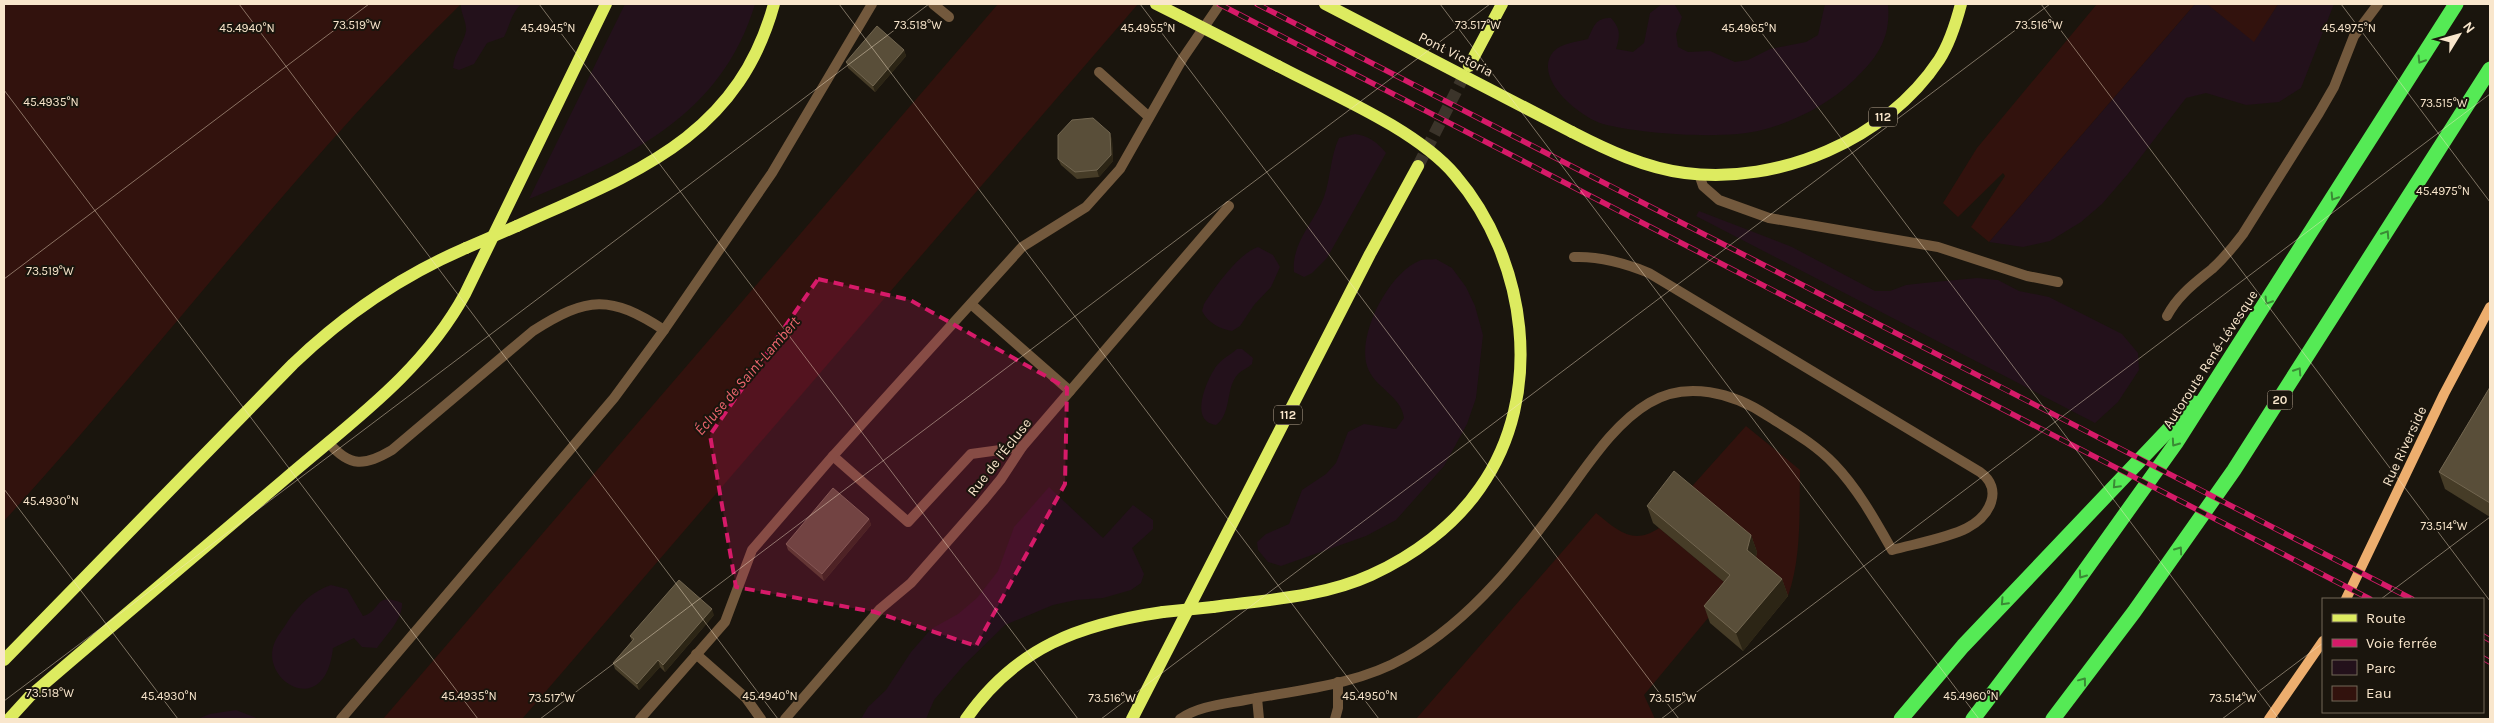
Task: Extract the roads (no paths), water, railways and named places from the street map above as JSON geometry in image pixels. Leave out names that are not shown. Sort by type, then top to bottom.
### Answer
[{"type":"highway","name":"Autoroute René-Lévesque","points":[[1973,719],[2066,597],[2222,373],[2456,4]]},
{"type":"highway","name":"20","points":[[2053,719],[2134,612],[2234,470],[2490,69]]},
{"type":"highway","points":[[1902,719],[1963,646],[2222,373]]},
{"type":"main road","points":[[9,719],[30,696],[408,373],[446,325],[465,294],[606,4]]},
{"type":"main road","points":[[4,660],[293,364],[332,328],[399,282],[466,248],[637,171],[660,158],[697,130],[734,90],[760,43],[774,4]]},
{"type":"main road","points":[[966,719],[995,683],[1026,657],[1041,648],[1094,626],[1163,612],[1301,595],[1350,583],[1372,575],[1412,553],[1430,540],[1465,508],[1493,468],[1511,420],[1520,368],[1519,317],[1515,292],[1506,264],[1483,215],[1455,175],[1440,160],[1411,137],[1156,4]]},
{"type":"main road","name":"Pont Victoria","points":[[1325,4],[1610,150],[1647,164],[1699,174]]},
{"type":"main road","points":[[1469,66],[1502,4]]},
{"type":"main road","name":"112","points":[[1699,174],[1755,173],[1791,165],[1822,153],[1869,127],[1901,102],[1931,71],[1948,43],[1961,4]]},
{"type":"main road","name":"112","points":[[1132,719],[1370,254],[1418,166]]},
{"type":"street","name":"Rue Riverside","points":[[2346,598],[2444,394],[2490,307]]},
{"type":"street","points":[[2269,719],[2322,642]]},
{"type":"lane","points":[[341,719],[614,398],[664,330],[772,173],[872,4]]},
{"type":"lane","points":[[933,4],[949,17]]},
{"type":"lane","points":[[640,719],[725,622],[752,550],[833,456],[1022,247],[1086,207],[1120,169],[1183,58],[1220,4]]},
{"type":"lane","points":[[2167,316],[2185,291],[2229,252],[2243,234],[2337,81],[2354,36],[2378,4]]},
{"type":"lane","points":[[1099,72],[1149,117]]},
{"type":"lane","points":[[1699,174],[1703,186],[1718,200],[1769,218],[1938,247],[2027,276],[2058,282]]},
{"type":"lane","name":"Rue de l'Écluse","points":[[785,719],[880,610],[911,583],[983,502],[1002,478],[1022,447],[1230,206]]},
{"type":"lane","points":[[1180,719],[1206,708],[1338,682],[1382,670],[1406,657],[1454,624],[1522,552],[1619,428],[1649,403],[1662,396],[1678,392],[1717,393],[1746,403],[1797,434],[1832,462],[1848,480],[1866,504],[1892,550],[1967,528],[1987,511],[1993,498],[1993,487],[1980,472],[1649,273],[1630,265],[1604,258],[1574,256]]},
{"type":"lane","points":[[328,442],[337,453],[347,460],[360,463],[373,461],[392,450],[533,331],[558,315],[574,309],[610,303],[638,313],[664,330]]},
{"type":"lane","points":[[971,304],[1070,391]]},
{"type":"lane","points":[[833,456],[908,522],[971,454],[1022,447]]},
{"type":"lane","points":[[696,654],[746,698],[761,719]]},
{"type":"lane","points":[[1335,719],[1338,708],[1338,682]]},
{"type":"lane","points":[[1257,698],[1258,719]]},
{"type":"water","points":[[4,4],[461,4],[342,129],[4,521]]},
{"type":"water","name":"Écluse de Saint-Lambert","points":[[998,4],[1138,4],[522,719],[383,719]]},
{"type":"water","points":[[2097,4],[2195,4],[1989,242],[1971,227],[2005,176],[2003,173],[1958,217],[1943,203],[1977,148]]},
{"type":"water","points":[[2207,4],[2278,4],[2254,42]]},
{"type":"water","points":[[1746,426],[1800,470],[1798,550],[1788,596],[1754,567],[1686,493]]},
{"type":"water","points":[[1596,513],[1618,530],[1633,536],[1641,536],[1659,528],[1724,582],[1718,606],[1644,695],[1655,719],[1416,719]]},
{"type":"tunnel","points":[[1418,166],[1468,68]]},
{"type":"railway","points":[[1219,4],[2368,598]]},
{"type":"railway","points":[[1257,4],[2410,598]]},
{"type":"railway","points":[[2484,637],[2490,640]]},
{"type":"railway","points":[[2484,659],[2490,662]]}]
